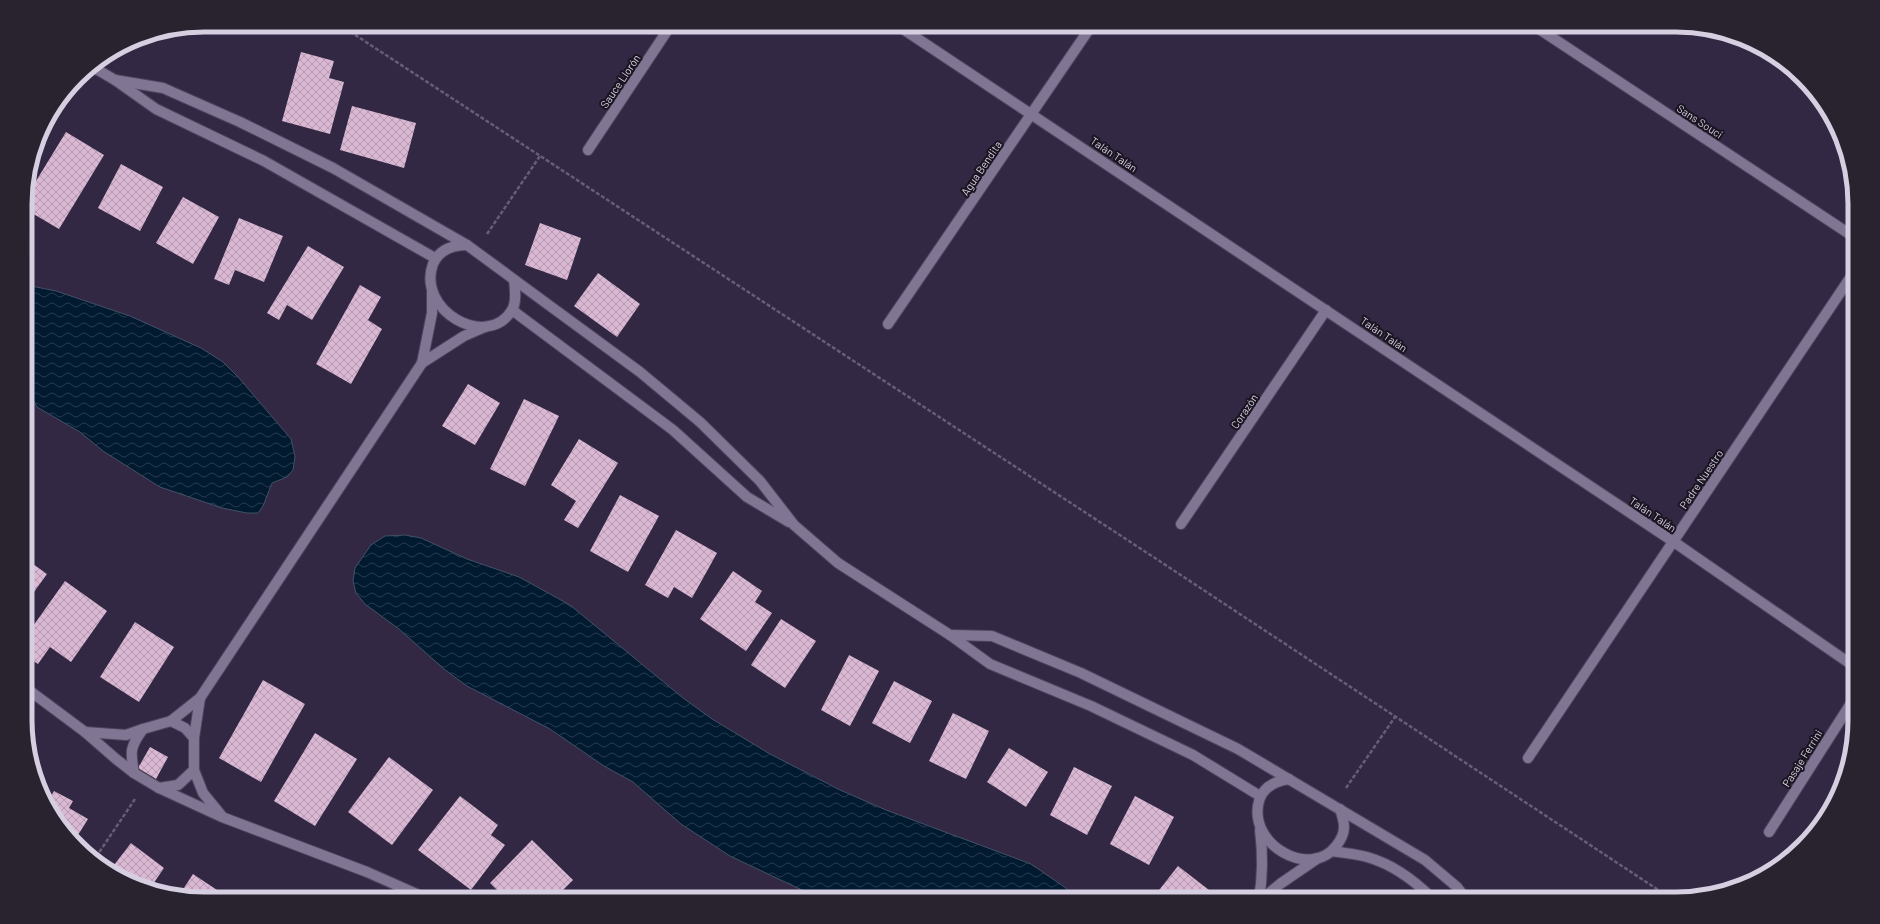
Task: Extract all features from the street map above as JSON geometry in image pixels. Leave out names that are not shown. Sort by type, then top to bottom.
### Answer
[{"type":"street","name":"Sauce Llorón","points":[[588,150],[666,32]]},
{"type":"street","name":"Talán Talán","points":[[908,32],[1674,542],[1848,662]]},
{"type":"street","name":"Agua Bendita","points":[[888,324],[1087,32]]},
{"type":"street","name":"Sans Souci","points":[[1544,32],[1848,233]]},
{"type":"street","points":[[97,70],[115,80],[156,110],[264,161],[435,258]]},
{"type":"street","points":[[115,80],[163,88],[240,122],[333,168],[467,245],[640,372],[700,422],[760,481],[794,525]]},
{"type":"street","points":[[85,732],[126,735],[171,722],[200,698],[422,363],[432,313],[431,270],[435,258],[445,250],[456,245],[467,245]]},
{"type":"street","points":[[422,363],[464,336],[486,326],[501,322],[512,310],[515,298],[514,280]]},
{"type":"street","name":"Padre Nuestro","points":[[1528,758],[1848,281]]},
{"type":"street","points":[[432,290],[450,317],[467,325],[486,326]]},
{"type":"street","points":[[512,310],[673,430],[747,497],[794,525],[838,563],[950,635],[990,664],[1090,706],[1193,756],[1260,796]]},
{"type":"street","name":"Corazón","points":[[1181,524],[1326,310]]},
{"type":"street","points":[[950,635],[992,636],[1075,671],[1238,749],[1425,860],[1457,887],[1461,892]]},
{"type":"street","points":[[32,692],[85,732],[116,760],[134,773],[160,788],[222,817],[367,872],[412,892]]},
{"type":"street","points":[[200,698],[194,738],[194,770],[203,793],[222,817]]},
{"type":"street","name":"Pasaje Ferrini","points":[[1769,832],[1848,708]]},
{"type":"street","points":[[171,722],[185,728],[194,738]]},
{"type":"street","points":[[134,773],[131,755],[133,743],[143,729]]},
{"type":"street","points":[[160,788],[178,785],[194,770]]},
{"type":"street","points":[[1262,892],[1263,851],[1257,809],[1260,796],[1268,787],[1278,780],[1290,779]]},
{"type":"street","points":[[1270,892],[1318,858],[1332,851],[1343,838],[1344,826],[1338,807]]},
{"type":"street","points":[[1260,828],[1282,853],[1299,859],[1318,858]]},
{"type":"street","points":[[1332,851],[1366,857],[1395,869],[1426,892]]},
{"type":"path","points":[[351,32],[1154,557],[1661,892]]},
{"type":"path","points":[[475,251],[540,156]]},
{"type":"path","points":[[1338,807],[1395,717]]},
{"type":"path","points":[[97,854],[148,781]]},
{"type":"water","points":[[32,286],[56,291],[130,316],[201,348],[223,362],[239,378],[291,439],[295,456],[293,470],[287,477],[272,483],[263,506],[258,513],[247,513],[222,508],[160,487],[103,451],[80,432],[37,407],[32,398]]},
{"type":"water","points":[[405,535],[421,538],[467,559],[519,577],[570,605],[683,698],[712,719],[770,754],[840,790],[886,810],[1031,864],[1070,892],[806,892],[730,856],[681,824],[633,782],[604,766],[550,729],[467,686],[444,669],[399,629],[365,604],[356,593],[353,581],[355,568],[371,545],[385,536]]},
{"type":"building","points":[[301,52],[334,61],[329,78],[344,82],[330,134],[282,121]]},
{"type":"building","points":[[352,106],[416,123],[404,168],[340,150]]},
{"type":"building","points":[[66,132],[104,155],[59,229],[32,213],[33,187]]},
{"type":"building","points":[[121,164],[163,187],[140,231],[98,208]]},
{"type":"building","points":[[183,197],[219,217],[193,264],[156,243]]},
{"type":"building","points":[[239,218],[283,236],[264,282],[235,270],[229,285],[214,279]]},
{"type":"building","points":[[540,223],[581,238],[567,280],[525,265]]},
{"type":"building","points":[[308,246],[344,267],[312,320],[287,305],[279,320],[267,313]]},
{"type":"building","points":[[598,273],[640,304],[617,337],[574,306]]},
{"type":"building","points":[[360,285],[381,297],[368,320],[382,329],[351,384],[316,364]]},
{"type":"building","points":[[468,384],[500,403],[475,445],[442,426]]},
{"type":"building","points":[[524,399],[559,416],[525,486],[490,469]]},
{"type":"building","points":[[579,439],[618,463],[578,528],[564,520],[576,501],[551,485]]},
{"type":"building","points":[[620,495],[659,516],[628,572],[590,551]]},
{"type":"building","points":[[676,530],[717,553],[692,598],[674,587],[668,598],[645,585]]},
{"type":"building","points":[[32,563],[47,574],[32,595]]},
{"type":"building","points":[[733,571],[762,591],[755,602],[772,613],[746,651],[700,619]]},
{"type":"building","points":[[65,581],[107,611],[71,662],[50,647],[38,664],[32,660],[32,628]]},
{"type":"building","points":[[781,619],[816,641],[785,688],[751,665]]},
{"type":"building","points":[[135,622],[174,647],[139,702],[100,677]]},
{"type":"building","points":[[849,655],[879,671],[850,726],[821,710]]},
{"type":"building","points":[[263,680],[305,704],[261,782],[219,758]]},
{"type":"building","points":[[894,681],[932,701],[910,743],[872,723]]},
{"type":"building","points":[[953,713],[989,731],[966,779],[929,761]]},
{"type":"building","points":[[315,733],[357,759],[315,826],[274,801]]},
{"type":"building","points":[[150,747],[168,757],[156,779],[138,768]]},
{"type":"building","points":[[1009,748],[1048,772],[1026,807],[987,782]]},
{"type":"building","points":[[389,757],[433,790],[392,845],[348,812]]},
{"type":"building","points":[[1074,767],[1112,786],[1087,835],[1050,815]]},
{"type":"building","points":[[54,791],[73,801],[69,808],[88,819],[77,836],[61,816],[50,797]]},
{"type":"building","points":[[460,796],[498,825],[491,835],[505,845],[471,890],[418,850]]},
{"type":"building","points":[[1135,796],[1174,817],[1149,865],[1110,844]]},
{"type":"building","points":[[532,840],[573,880],[561,892],[499,892],[490,883]]},
{"type":"building","points":[[131,843],[164,868],[153,884],[138,879],[113,866]]},
{"type":"building","points":[[1178,866],[1209,890],[1208,892],[1158,892]]},
{"type":"building","points":[[193,874],[220,892],[193,892],[182,891]]}]
